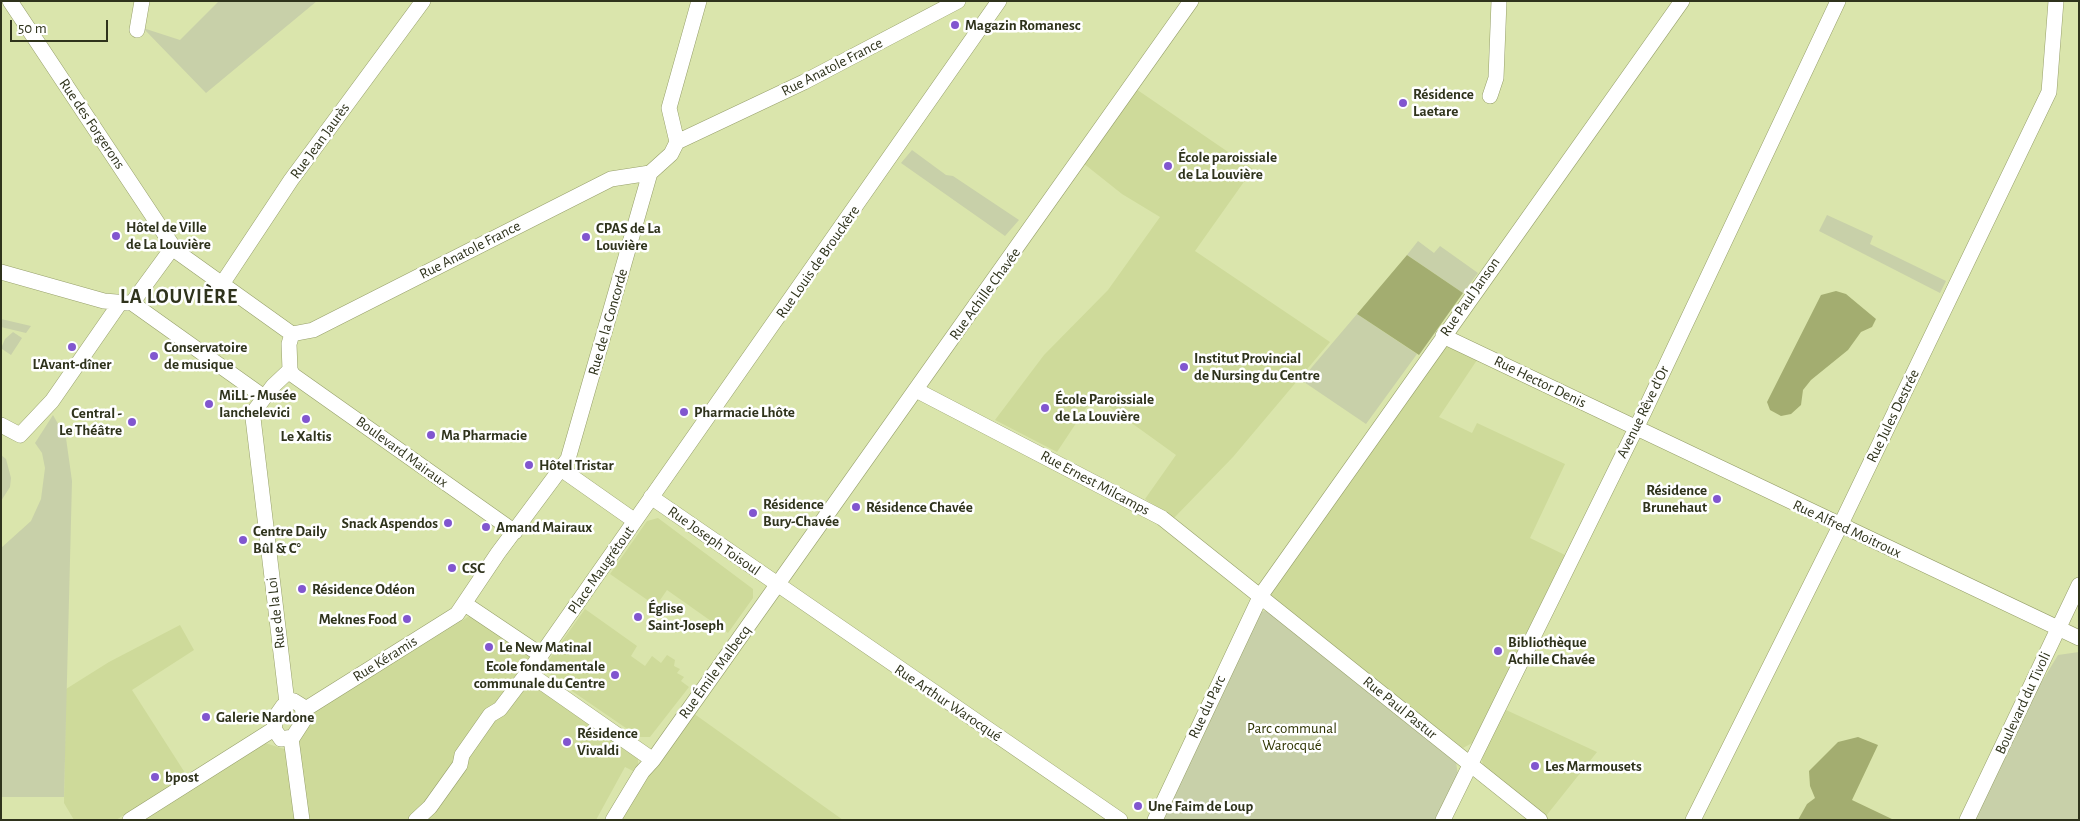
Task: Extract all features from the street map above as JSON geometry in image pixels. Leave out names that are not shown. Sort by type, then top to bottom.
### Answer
[{"type":"street","name":"Rue des Forgerons","points":[[10,1],[173,247],[181,256],[292,334]]},
{"type":"street","points":[[137,30],[142,1]]},
{"type":"street","name":"Rue Jean Jaurès","points":[[222,284],[292,180],[423,1]]},
{"type":"street","points":[[650,173],[670,154],[677,142],[669,108],[699,1]]},
{"type":"street","name":"Rue Anatole France","points":[[677,142],[804,82],[958,1]]},
{"type":"street","name":"Rue Louis de Brouckère","points":[[635,521],[999,1]]},
{"type":"street","name":"Rue Achille Chavée","points":[[777,585],[1191,1]]},
{"type":"street","points":[[1490,96],[1496,78],[1500,1]]},
{"type":"street","name":"Rue Paul Janson","points":[[1261,595],[1682,1]]},
{"type":"street","name":"Avenue Rêve d'Or","points":[[1443,820],[1636,429],[1838,1]]},
{"type":"street","name":"Rue Jules Destrée","points":[[1694,820],[1840,526],[2049,92],[2056,1]]},
{"type":"street","name":"Rue Anatole France","points":[[292,334],[313,330],[611,179],[650,173]]},
{"type":"street","name":"Rue de la Concorde","points":[[561,470],[571,450],[650,173]]},
{"type":"street","points":[[1,425],[20,434],[52,401],[126,303],[173,247]]},
{"type":"street","points":[[1,272],[126,303],[261,402],[276,382],[290,370],[289,344],[292,334]]},
{"type":"street","name":"Rue Hector Denis","points":[[1443,336],[1636,429]]},
{"type":"street","name":"Boulevard Mairaux","points":[[290,370],[293,375],[515,532]]},
{"type":"street","name":"Rue Ernest Milcamps","points":[[916,390],[1162,518],[1261,595]]},
{"type":"street","name":"Rue de la Loi","points":[[261,402],[253,418],[254,430],[287,703]]},
{"type":"street","name":"Rue Alfred Moitroux","points":[[1636,429],[2058,630],[2079,638]]},
{"type":"street","points":[[541,655],[465,604],[498,553],[561,470]]},
{"type":"street","name":"Place Maugrétout","points":[[416,820],[430,807],[460,765],[462,755],[490,715],[500,708],[541,655],[635,521],[561,470]]},
{"type":"street","name":"Rue Joseph Toisoul","points":[[651,498],[777,585]]},
{"type":"street","name":"Rue Émile Malbecq","points":[[613,820],[642,772],[653,760],[777,585]]},
{"type":"street","name":"Rue Arthur Warocqué","points":[[777,585],[1120,820]]},
{"type":"street","name":"Boulevard du Tivoli","points":[[1967,820],[2079,585]]},
{"type":"street","name":"Rue Paul Pastur","points":[[1261,595],[1540,820]]},
{"type":"street","name":"Rue du Parc","points":[[1155,820],[1261,595]]},
{"type":"street","name":"Rue Kéramis","points":[[304,710],[457,614],[465,604]]},
{"type":"street","points":[[527,672],[653,760]]},
{"type":"street","points":[[138,817],[274,729],[278,712],[287,703],[298,702],[304,710],[302,725],[291,738],[281,739],[274,729]]},
{"type":"street","points":[[291,738],[302,820]]},
{"type":"shaded area","name":"Institut Provincial de Nursing du Centre","points":[[1136,89],[1253,169],[1195,251],[1330,342],[1233,457],[1174,518],[1145,499],[1176,455],[1094,396],[1057,452],[995,420],[1044,355],[1108,290],[1160,217],[1122,194],[1083,163]]},
{"type":"shaded area","points":[[1407,255],[1463,293],[1419,355],[1357,314]]},
{"type":"shaded area","points":[[1836,291],[1846,294],[1876,319],[1872,327],[1861,332],[1848,350],[1811,380],[1803,390],[1801,405],[1791,414],[1781,416],[1770,410],[1767,402],[1821,295]]},
{"type":"shaded area","points":[[1444,347],[1450,347],[1477,360],[1439,417],[1472,433],[1477,423],[1565,464],[1530,538],[1565,555],[1474,742],[1463,748],[1272,599],[1270,594]]},
{"type":"shaded area","points":[[658,518],[753,589],[753,598],[728,633],[667,590],[656,606],[610,574],[647,521]]},
{"type":"shaded area","name":"Ecole fondamentale communale du Centre","points":[[585,609],[637,646],[631,656],[645,666],[652,656],[661,663],[667,655],[675,660],[674,666],[680,669],[677,673],[684,677],[681,681],[689,687],[650,737],[639,737],[553,678],[548,672],[548,661]]},
{"type":"shaded area","points":[[471,615],[531,654],[527,678],[638,758],[635,772],[625,767],[596,820],[143,820],[265,743],[284,749],[295,746],[305,732],[311,714]]},
{"type":"shaded area","points":[[180,625],[194,650],[132,690],[187,776],[116,820],[74,820],[64,803],[66,689],[109,662]]},
{"type":"shaded area","name":"Les Marmousets","points":[[1504,709],[1597,752],[1546,816],[1485,770],[1482,761],[1483,752]]},
{"type":"shaded area","points":[[693,713],[843,820],[618,820]]},
{"type":"shaded area","points":[[1858,737],[1878,745],[1852,800],[1894,820],[1798,820],[1807,804],[1815,798],[1810,786],[1809,771],[1838,742]]},
{"type":"green space","points":[[219,1],[317,1],[206,93],[143,28],[180,40]]},
{"type":"green space","points":[[912,150],[946,175],[953,176],[1019,220],[1005,236],[901,163]]},
{"type":"green space","points":[[1827,215],[1873,236],[1870,244],[1946,281],[1940,293],[1819,231]]},
{"type":"green space","points":[[1418,241],[1434,253],[1440,246],[1478,273],[1463,293],[1407,255]]},
{"type":"green space","points":[[1357,314],[1417,354],[1366,424],[1301,380]]},
{"type":"green space","points":[[1,319],[31,326],[26,333],[1,327]]},
{"type":"green space","points":[[13,332],[22,338],[11,355],[2,349],[2,346],[5,339]]},
{"type":"green space","points":[[53,415],[66,438],[72,481],[64,797],[1,797],[1,548],[31,521],[41,499],[45,468],[42,453],[35,443]]},
{"type":"green space","points":[[1,455],[6,459],[11,478],[10,487],[1,501]]},
{"type":"green space","name":"Parc communal Warocqué","points":[[1265,611],[1272,614],[1456,762],[1458,776],[1437,820],[1160,820],[1260,612]]},
{"type":"green space","points":[[2079,652],[2079,820],[1967,820],[2005,742],[2058,655]]},
{"type":"place","name":"Magazin Romanesc","points":[[955,25]]},
{"type":"place","name":"Résidence Laetare","points":[[1403,103]]},
{"type":"place","name":"École paroissiale de La Louvière","points":[[1168,166]]},
{"type":"place","name":"Hôtel de Ville de La Louvière","points":[[116,236]]},
{"type":"place","name":"CPAS de La Louvière","points":[[586,237]]},
{"type":"place","name":"L'Avant-dîner","points":[[72,347]]},
{"type":"place","name":"Conservatoire de musique","points":[[154,356]]},
{"type":"place","name":"Institut Provincial de Nursing du Centre","points":[[1184,367]]},
{"type":"place","name":"MiLL - Musée Ianchelevici","points":[[209,404]]},
{"type":"place","name":"École Paroissiale de La Louvière","points":[[1045,408]]},
{"type":"place","name":"Pharmacie Lhôte","points":[[684,412]]},
{"type":"place","name":"Le Xaltis","points":[[306,419]]},
{"type":"place","name":"Central - Le Théâtre","points":[[132,422]]},
{"type":"place","name":"Ma Pharmacie","points":[[431,435]]},
{"type":"place","name":"Hôtel Tristar","points":[[529,465]]},
{"type":"place","name":"Résidence Brunehaut","points":[[1717,499]]},
{"type":"place","name":"Résidence Chavée","points":[[856,507]]},
{"type":"place","name":"Résidence Bury-Chavée","points":[[753,513]]},
{"type":"place","name":"Snack Aspendos","points":[[448,523]]},
{"type":"place","name":"Amand Mairaux","points":[[486,527]]},
{"type":"place","name":"Centre Daily Bûl & C°","points":[[243,540]]},
{"type":"place","name":"CSC","points":[[452,568]]},
{"type":"place","name":"Résidence Odéon","points":[[302,589]]},
{"type":"place","name":"Église Saint-Joseph","points":[[638,617]]},
{"type":"place","name":"Meknes Food","points":[[407,619]]},
{"type":"place","name":"Le New Matinal","points":[[489,647]]},
{"type":"place","name":"Bibliothèque Achille Chavée","points":[[1498,651]]},
{"type":"place","name":"Ecole fondamentale communale du Centre","points":[[615,675]]},
{"type":"place","name":"Galerie Nardone","points":[[206,717]]},
{"type":"place","name":"Résidence Vivaldi","points":[[567,742]]},
{"type":"place","name":"Les Marmousets","points":[[1535,766]]},
{"type":"place","name":"bpost","points":[[155,777]]},
{"type":"place","name":"Une Faim de Loup","points":[[1138,806]]},
{"type":"district","name":"LA LOUVIÈRE","points":[[179,297]]}]
